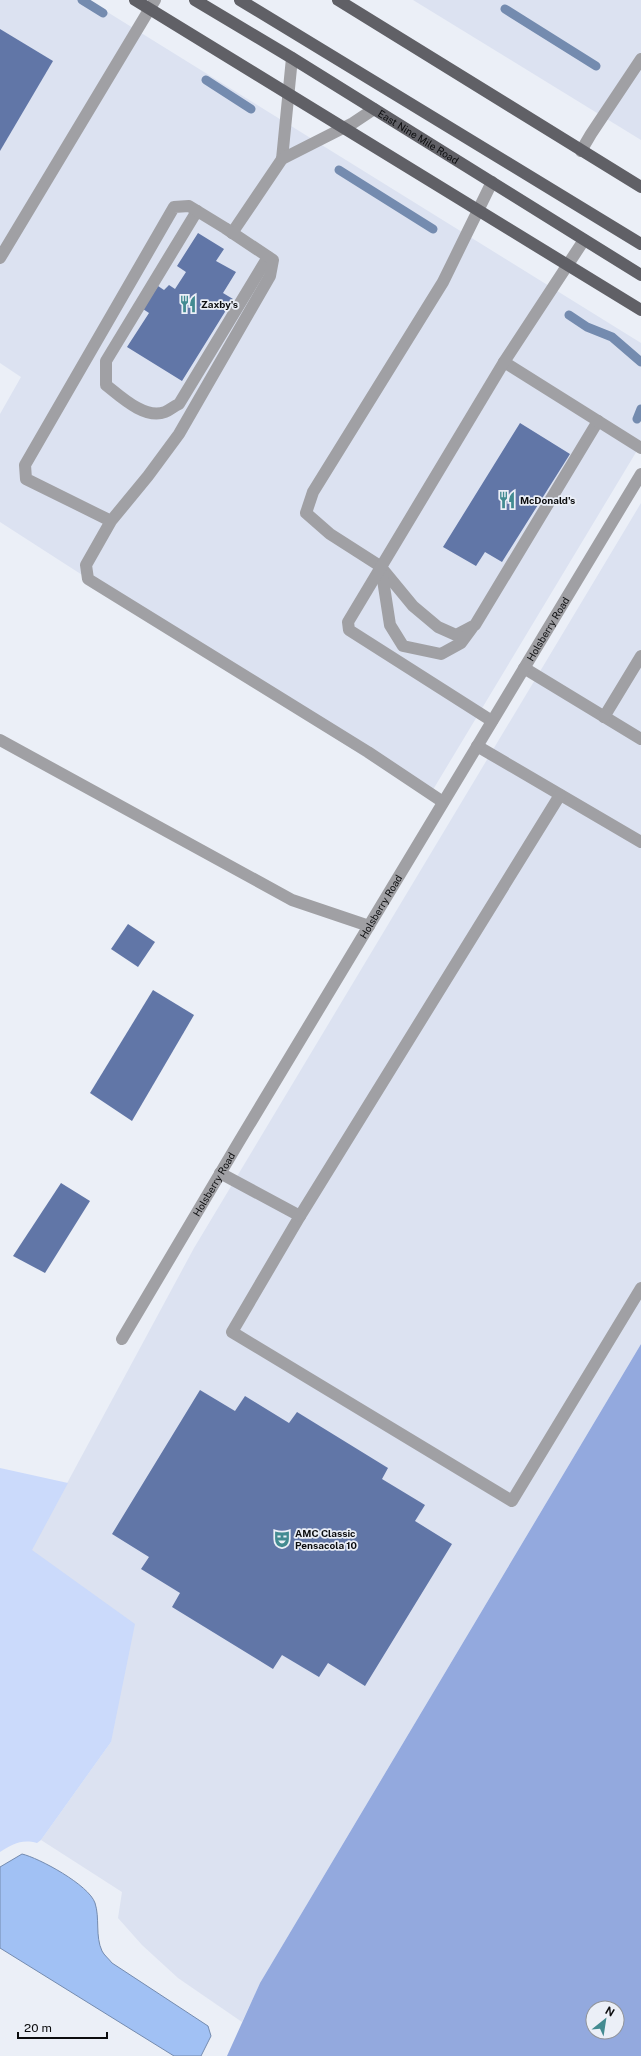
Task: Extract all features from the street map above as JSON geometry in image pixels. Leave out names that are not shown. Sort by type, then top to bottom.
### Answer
[{"type":"main road","points":[[135,0],[152,4],[343,128],[641,310]]},
{"type":"main road","name":"East Nine Mile Road","points":[[195,0],[292,58],[641,275]]},
{"type":"main road","points":[[240,0],[641,244]]},
{"type":"main road","points":[[344,2],[641,187]]},
{"type":"lane","points":[[0,258],[152,4]]},
{"type":"lane","points":[[232,233],[282,159],[292,58]]},
{"type":"lane","points":[[581,151],[641,59]]},
{"type":"lane","points":[[282,159],[343,128],[374,110]]},
{"type":"lane","points":[[475,625],[456,635],[438,627],[413,606],[380,566],[330,534],[306,513],[313,492],[443,282],[492,182]]},
{"type":"lane","points":[[111,521],[26,479],[25,465],[174,207],[188,206],[272,260],[270,276],[179,434],[148,476],[111,521],[86,565],[88,579],[368,752],[443,802]]},
{"type":"lane","points":[[197,211],[106,361],[106,384],[123,399],[148,413],[164,413],[179,404],[268,257]]},
{"type":"lane","points":[[492,721],[348,630],[348,622],[380,566],[504,362],[584,240]]},
{"type":"lane","points":[[504,362],[641,448]]},
{"type":"lane","points":[[380,566],[390,624],[403,646],[441,654],[461,643],[475,625],[598,421]]},
{"type":"lane","name":"Holsberry Road","points":[[122,1339],[220,1173],[641,474]]},
{"type":"lane","points":[[604,717],[641,656]]},
{"type":"lane","points":[[524,668],[641,740]]},
{"type":"lane","points":[[0,740],[292,900],[369,926]]},
{"type":"lane","points":[[477,746],[641,842]]},
{"type":"lane","points":[[560,795],[300,1216],[232,1332],[512,1501],[641,1288]]},
{"type":"lane","points":[[220,1173],[300,1216]]},
{"type":"shaded area","points":[[0,0],[88,0],[641,343],[641,444],[428,798],[0,522],[0,414],[21,377],[0,363]]},
{"type":"shaded area","points":[[413,0],[641,0],[641,140]]},
{"type":"shaded area","points":[[641,503],[641,1344],[260,1983],[242,2022],[178,1978],[142,1945],[118,1918],[122,1892],[41,1840],[111,1742],[31,1550],[194,1248]]},
{"type":"shaded area","points":[[641,1344],[641,2056],[227,2056],[260,1983]]},
{"type":"shaded area","points":[[0,1468],[68,1483],[32,1550],[135,1624],[111,1742],[41,1840],[37,1843],[17,1843],[0,1852]]},
{"type":"shaded area","points":[[22,1854],[40,1861],[63,1873],[91,1896],[95,1903],[100,1945],[103,1952],[112,1963],[208,2026],[211,2036],[201,2056],[174,2056],[0,1948],[0,1867]]},
{"type":"building","points":[[0,29],[53,61],[0,151]]},
{"type":"building","name":"Zaxby's","points":[[198,233],[224,249],[216,261],[236,272],[223,293],[233,299],[182,381],[127,347],[149,313],[143,309],[158,286],[164,290],[169,285],[175,289],[186,272],[177,266]]},
{"type":"building","name":"McDonald's","points":[[520,423],[570,454],[502,562],[485,552],[476,566],[443,547]]},
{"type":"building","points":[[128,924],[155,942],[138,967],[111,949]]},
{"type":"building","points":[[153,990],[194,1015],[132,1121],[90,1093]]},
{"type":"building","points":[[61,1183],[90,1201],[45,1273],[13,1256]]},
{"type":"building","name":"AMC Classic Pensacola 10","points":[[200,1390],[235,1411],[245,1396],[289,1423],[297,1412],[388,1468],[382,1479],[425,1505],[415,1521],[452,1544],[365,1686],[328,1663],[319,1677],[282,1655],[273,1669],[172,1607],[180,1593],[141,1569],[149,1557],[112,1534]]},
{"type":"waterway","points":[[82,0],[103,13]]},
{"type":"waterway","points":[[505,9],[596,66]]},
{"type":"waterway","points":[[206,80],[251,109]]},
{"type":"waterway","points":[[339,170],[433,229]]},
{"type":"waterway","points":[[569,315],[587,327],[612,337],[641,362]]},
{"type":"waterway","points":[[637,419],[641,409]]},
{"type":"place","name":"Zaxby's","points":[[188,304]]},
{"type":"place","name":"McDonald's","points":[[507,500]]},
{"type":"place","name":"AMC Classic Pensacola 10","points":[[282,1539]]}]
